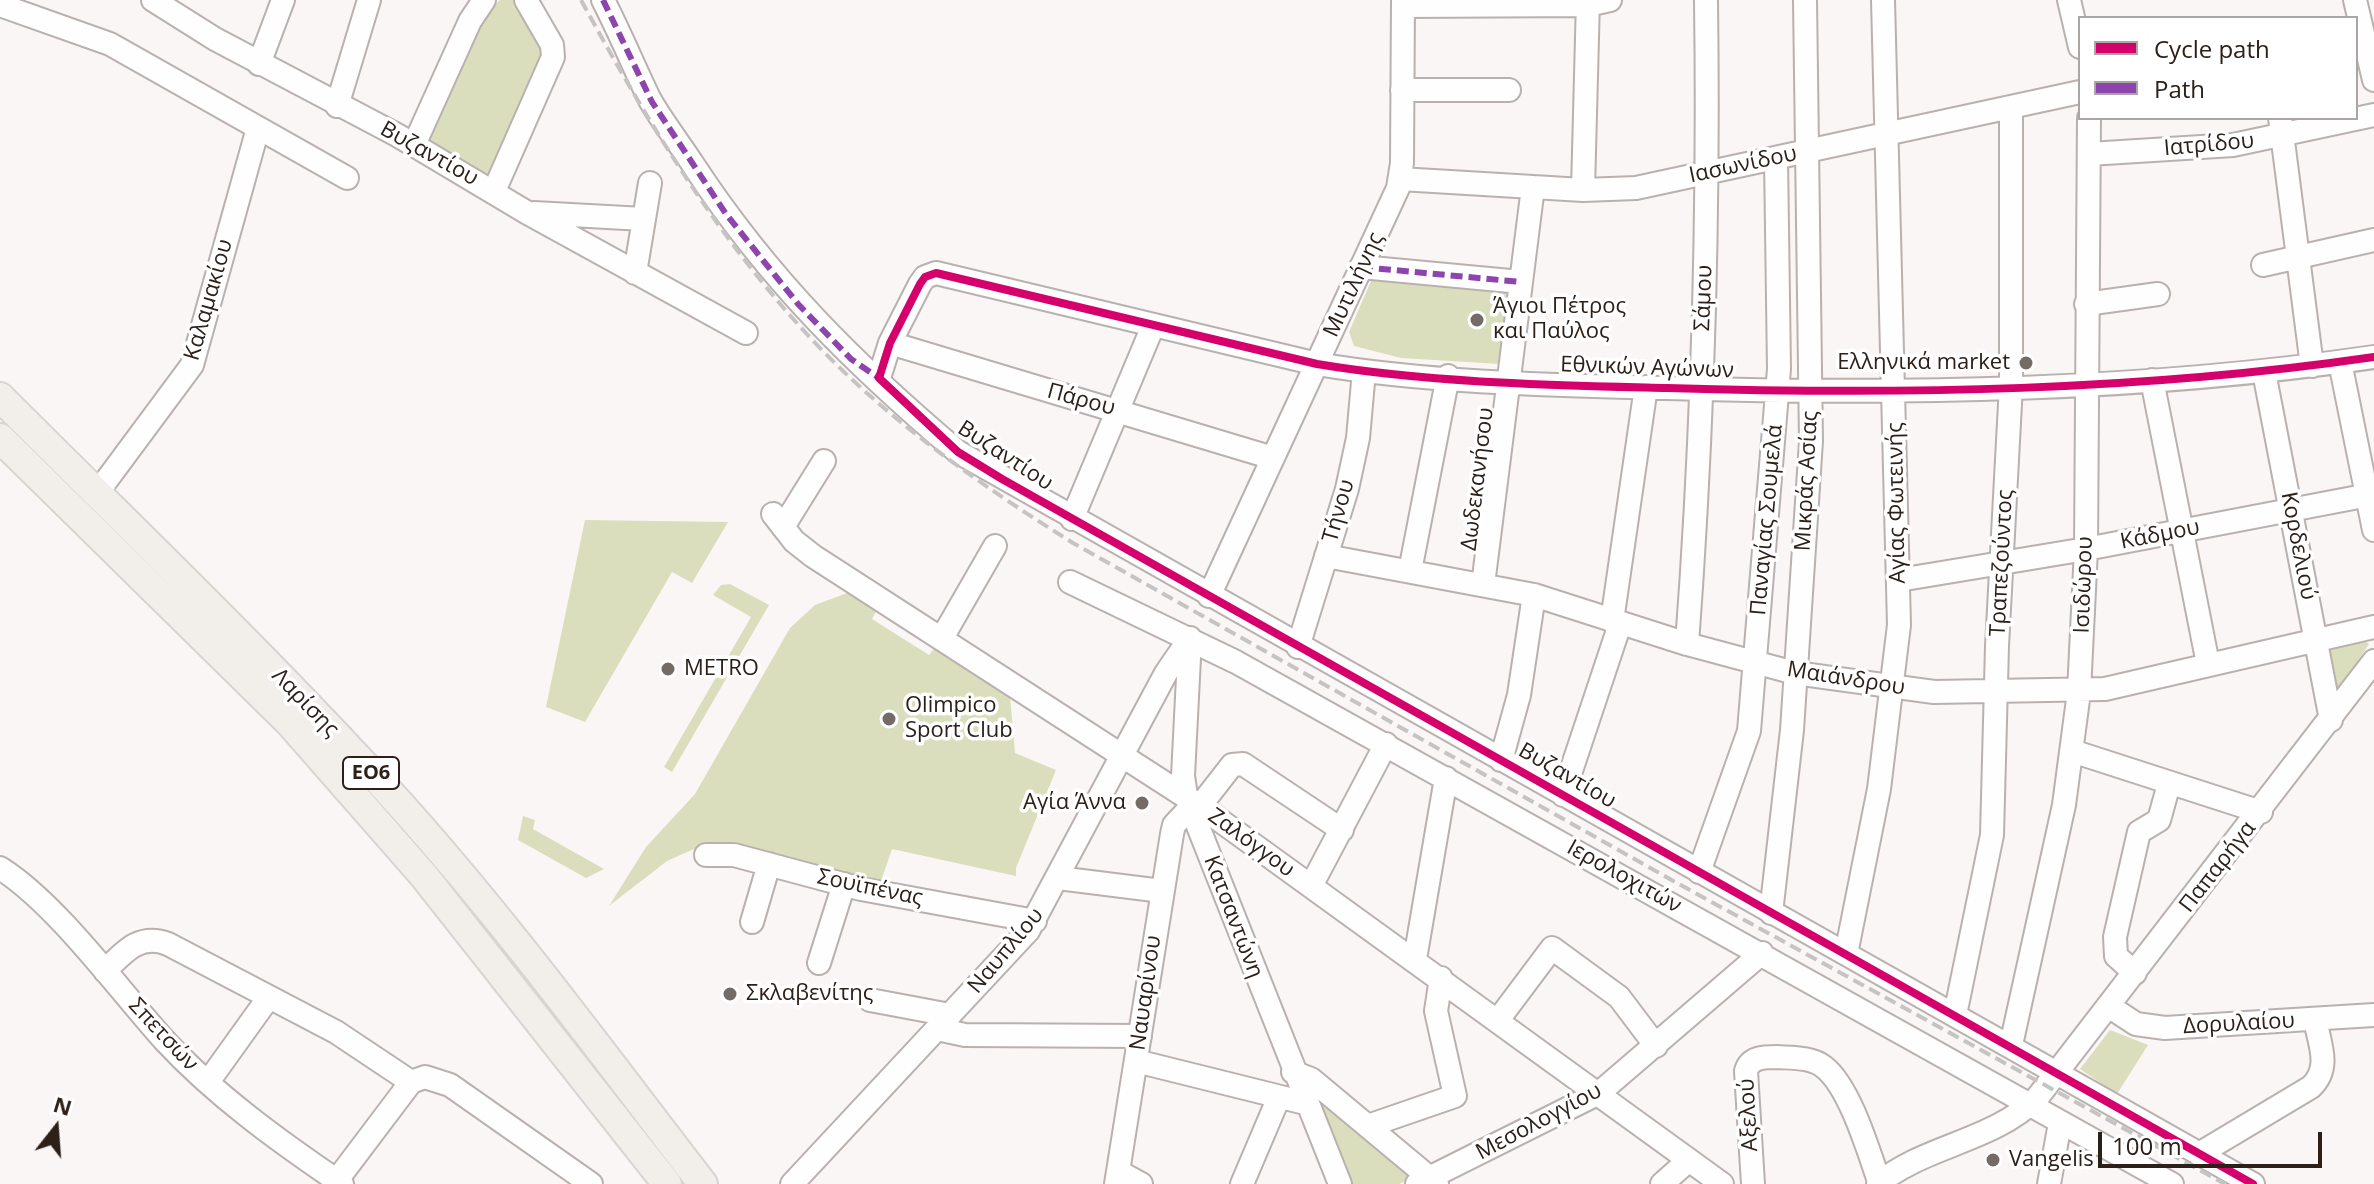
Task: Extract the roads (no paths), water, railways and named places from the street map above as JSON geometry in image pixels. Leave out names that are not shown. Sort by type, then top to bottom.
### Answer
[{"type":"main road","name":"Λαρίσης","points":[[0,397],[232,628],[391,794],[502,925],[703,1184]]},
{"type":"main road","name":"Λαρίσης","points":[[0,438],[306,742],[424,876],[667,1184]]},
{"type":"street","name":"Βυζαντίου","points":[[153,0],[175,7],[259,64],[414,145],[526,212],[746,333]]},
{"type":"street","points":[[259,64],[283,0]]},
{"type":"street","points":[[337,106],[369,0]]},
{"type":"street","points":[[414,145],[470,21],[484,0]]},
{"type":"street","points":[[494,191],[553,57],[552,45],[526,0]]},
{"type":"street","name":"Βυζαντίου","points":[[603,0],[652,102],[726,214],[798,304],[851,359],[879,378],[958,452],[1298,647],[2011,1045],[2253,1184]]},
{"type":"street","name":"Σάμου","points":[[1687,644],[1701,389],[1708,173],[1706,0]]},
{"type":"street","name":"Μικράς Ασίας","points":[[1771,913],[1795,673],[1811,441],[1805,0]]},
{"type":"street","name":"Αγίας Φωτεινής","points":[[1846,954],[1879,789],[1894,688],[1899,580],[1883,0]]},
{"type":"street","points":[[2069,0],[2078,38]]},
{"type":"street","points":[[2355,0],[2374,80]]},
{"type":"street","points":[[1403,3],[1595,2],[1583,190]]},
{"type":"street","name":"Μυτιλήνης","points":[[1209,596],[1400,179],[1403,3]]},
{"type":"street","points":[[0,5],[110,44],[347,178]]},
{"type":"street","points":[[1402,90],[1509,90]]},
{"type":"street","name":"Ιασωνίδου","points":[[1400,179],[1583,190],[1641,187],[2078,92]]},
{"type":"street","name":"Τραπεζούντος","points":[[1955,1015],[1991,843],[1995,693],[2011,385],[2011,107]]},
{"type":"street","name":"Ισιδώρου","points":[[2011,1045],[2062,815],[2079,692],[2086,549],[2089,120]]},
{"type":"street","name":"Ιατρίδου","points":[[2089,154],[2220,147],[2282,127],[2336,120]]},
{"type":"street","points":[[2282,127],[2312,366]]},
{"type":"street","name":"Καλαμακίου","points":[[97,493],[192,365],[258,128]]},
{"type":"street","name":"Παναγίας Σουμελά","points":[[1699,872],[1748,738],[1778,390],[1776,158]]},
{"type":"street","points":[[635,273],[650,183]]},
{"type":"street","name":"Δωδεκανήσου","points":[[1483,585],[1533,187]]},
{"type":"street","points":[[526,212],[644,219]]},
{"type":"street","points":[[2263,265],[2374,240]]},
{"type":"street","points":[[1361,267],[1521,282]]},
{"type":"street","name":"Εθνικών Αγώνων","points":[[890,343],[920,284],[929,274],[1317,364],[1364,371],[1508,381],[1701,389],[1894,389],[2152,380],[2264,372],[2374,357]]},
{"type":"street","points":[[2086,304],[2158,294]]},
{"type":"street","points":[[1072,519],[1153,326]]},
{"type":"street","points":[[879,378],[890,343]]},
{"type":"street","name":"Πάρου","points":[[890,343],[1273,458]]},
{"type":"street","points":[[2340,362],[2370,494],[2374,530]]},
{"type":"street","name":"Τήνου","points":[[1298,647],[1358,438],[1364,371]]},
{"type":"street","name":"Κορδελιού","points":[[2264,372],[2331,720]]},
{"type":"street","points":[[1410,571],[1448,376]]},
{"type":"street","points":[[2152,380],[2208,664]]},
{"type":"street","points":[[1563,795],[1616,622],[1646,387]]},
{"type":"street","name":"Ζαλόγγου","points":[[824,461],[778,520],[813,556],[1123,754],[1415,959],[1722,1184]]},
{"type":"street","name":"Κάδμου","points":[[1899,580],[2086,549],[2370,494]]},
{"type":"street","points":[[942,638],[995,546]]},
{"type":"street","name":"Μαιάνδρου","points":[[1326,556],[1534,595],[1755,663],[1795,673],[1894,688],[1995,693],[2079,692],[2374,627]]},
{"type":"street","name":"Ιερολοχιτών","points":[[1070,582],[1190,638],[1386,744],[2172,1184]]},
{"type":"street","points":[[1501,760],[1519,695],[1534,595]]},
{"type":"street","name":"Ναυπλίου","points":[[792,1184],[1035,921],[1166,673],[1190,638]]},
{"type":"street","name":"Κατσαντώνη","points":[[1190,638],[1183,776],[1293,1072],[1340,1184]]},
{"type":"street","name":"Παπαρήγα","points":[[1879,1184],[1902,1168],[2010,1121],[2031,1104],[2261,812],[2374,661]]},
{"type":"street","points":[[1311,886],[1386,744]]},
{"type":"street","points":[[2072,751],[2261,812]]},
{"type":"street","name":"Ναυαρίνου","points":[[1118,1178],[1174,825],[1232,765],[1243,764],[1342,830]]},
{"type":"street","points":[[1415,959],[1446,778]]},
{"type":"street","points":[[2135,973],[2116,956],[2115,937],[2139,832],[2159,820],[2169,784]]},
{"type":"street","name":"Σουϊπένας","points":[[706,855],[728,854],[844,884],[1035,921]]},
{"type":"street","points":[[752,922],[769,864]]},
{"type":"street","name":"Σπετσών","points":[[0,868],[34,896],[166,1042],[208,1082],[339,1182]]},
{"type":"street","points":[[1058,878],[1162,891]]},
{"type":"street","points":[[819,963],[844,884]]},
{"type":"street","points":[[105,971],[133,945],[156,939],[336,1032],[411,1082]]},
{"type":"street","points":[[1498,1020],[1552,948],[1619,997],[1656,1046]]},
{"type":"street","name":"Μεσολογγίου","points":[[1428,1182],[1599,1093],[1762,953]]},
{"type":"street","points":[[1368,1126],[1455,1096],[1436,1011],[1441,978]]},
{"type":"street","points":[[208,1082],[269,997]]},
{"type":"street","points":[[870,1000],[944,1022],[965,1035],[1140,1036]]},
{"type":"street","name":"Δορυλαίου","points":[[2110,1007],[2129,1021],[2149,1027],[2374,1015]]},
{"type":"street","points":[[2199,1154],[2320,1078],[2323,1057],[2315,1020]]},
{"type":"street","name":"Αξελού","points":[[1753,1184],[1746,1071],[1754,1060],[1770,1057],[1810,1061],[1832,1075],[1861,1131],[1879,1184]]},
{"type":"street","points":[[1136,1061],[1305,1103]]},
{"type":"street","points":[[1293,1072],[1311,1079],[1428,1182]]},
{"type":"street","points":[[339,1182],[411,1082],[425,1077],[450,1085],[591,1184]]},
{"type":"street","points":[[1242,1184],[1279,1097]]},
{"type":"street","points":[[2049,1184],[2060,1123]]},
{"type":"street","points":[[1662,1184],[1689,1160]]},
{"type":"street","points":[[1118,1178],[1141,1184]]},
{"type":"railway","points":[[581,0],[660,137],[749,266],[847,375],[908,428],[972,476],[1073,543],[1677,883],[2225,1184]]},
{"type":"place","name":"Άγιοι Πέτρος και Παύλος","points":[[1477,320]]},
{"type":"place","name":"Ελληνικά market","points":[[2026,363]]},
{"type":"place","name":"METRO","points":[[668,669]]},
{"type":"place","name":"Olimpico Sport Club","points":[[889,719]]},
{"type":"place","name":"Αγία Άννα","points":[[1142,803]]},
{"type":"place","name":"Σκλαβενίτης","points":[[730,994]]},
{"type":"place","name":"Vangelis","points":[[1993,1160]]}]
